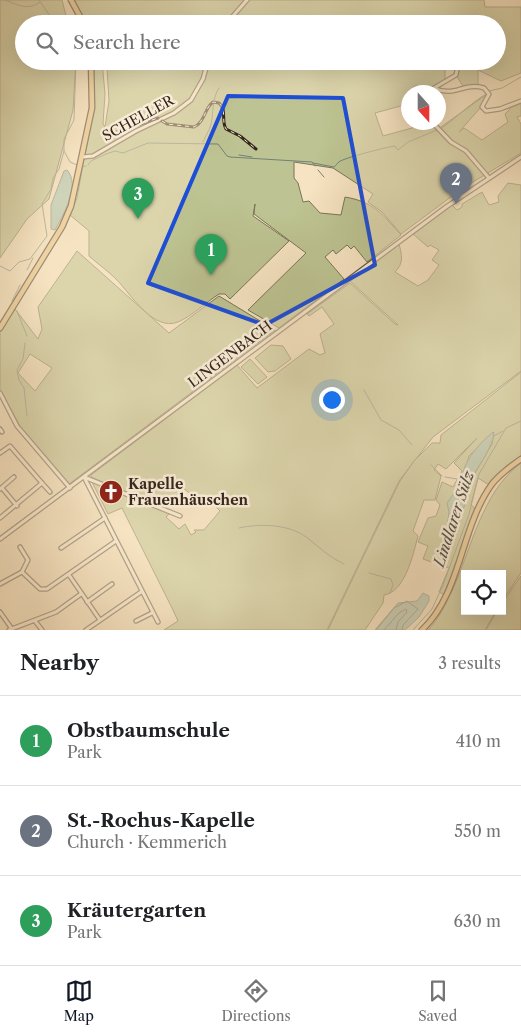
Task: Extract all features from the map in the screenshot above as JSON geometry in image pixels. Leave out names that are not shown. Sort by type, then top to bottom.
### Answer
[{"type":"main road","points":[[71,0],[79,15]]},
{"type":"main road","points":[[0,328],[67,217],[75,192],[93,95],[92,70]]},
{"type":"main road","points":[[422,630],[442,604],[481,504],[492,484],[521,458]]},
{"type":"street","points":[[234,15],[247,0]]},
{"type":"street","name":"SCHELLER","points":[[82,157],[92,157],[136,131],[174,113],[192,100],[206,70]]},
{"type":"street","points":[[457,70],[456,75],[434,88],[455,93],[470,85],[484,88],[489,94],[482,107],[486,111],[500,109],[521,101]]},
{"type":"street","points":[[440,130],[451,142],[466,152],[489,178]]},
{"type":"street","name":"LINGENBACH","points":[[0,539],[467,191],[521,156]]},
{"type":"street","points":[[0,393],[17,426],[70,488]]},
{"type":"street","points":[[0,453],[10,446],[50,492]]},
{"type":"street","points":[[14,477],[1,488],[16,506]]},
{"type":"street","points":[[84,477],[180,516]]},
{"type":"street","points":[[84,477],[158,622]]},
{"type":"street","points":[[0,518],[42,483]]},
{"type":"street","points":[[61,548],[105,518]]},
{"type":"street","points":[[22,572],[43,590],[116,541]]},
{"type":"street","points":[[0,584],[22,572],[28,560],[20,548]]},
{"type":"street","points":[[68,574],[100,620]]},
{"type":"street","points":[[87,602],[112,584]]},
{"type":"street","points":[[86,630],[142,592]]},
{"type":"street","points":[[0,612],[10,629],[56,612],[81,594]]},
{"type":"street","points":[[136,621],[152,613]]},
{"type":"street","points":[[35,621],[42,630]]},
{"type":"highlighted area","points":[[228,96],[343,98],[375,265],[265,325],[148,283]]},
{"type":"green space","points":[[0,0],[62,0],[66,15],[15,15],[15,70],[75,70],[73,110],[49,199],[27,219],[0,258]]},
{"type":"green space","points":[[72,0],[246,0],[233,15],[81,15]]},
{"type":"green space","points":[[248,0],[484,0],[485,7],[521,7],[521,73],[501,81],[478,70],[506,70],[506,15],[235,15]]},
{"type":"green space","points":[[93,70],[103,70],[105,94],[103,124],[105,127],[109,101],[107,70],[204,70],[192,97],[183,106],[92,155],[85,155],[94,108]]},
{"type":"green space","points":[[207,70],[445,70],[445,80],[436,85],[401,85],[401,106],[375,113],[383,136],[405,130],[446,130],[446,124],[488,93],[481,107],[459,132],[464,128],[482,140],[508,122],[505,114],[510,109],[509,107],[521,102],[521,116],[517,117],[521,124],[521,153],[463,188],[401,234],[382,212],[368,202],[373,194],[333,168],[294,162],[294,178],[298,183],[303,202],[309,201],[320,213],[341,215],[345,197],[355,199],[377,210],[401,235],[367,262],[354,246],[351,249],[347,245],[336,254],[333,250],[325,257],[344,279],[279,328],[248,310],[306,253],[254,214],[255,204],[253,216],[289,241],[230,299],[225,294],[219,294],[178,322],[169,324],[160,321],[143,310],[116,279],[89,256],[89,231],[70,215],[77,198],[84,159],[92,158],[192,101],[205,79]]},
{"type":"green space","points":[[457,70],[478,70],[478,86],[463,86],[456,75]]},
{"type":"green space","points":[[508,183],[521,185],[521,371],[433,437],[399,481],[327,630],[164,630],[178,621],[173,610],[122,508],[108,514],[92,482],[171,512],[166,517],[179,529],[185,524],[191,535],[196,532],[194,530],[204,530],[220,511],[208,499],[204,504],[183,488],[164,508],[91,477],[91,475],[237,365],[257,388],[309,349],[320,355],[325,353],[320,334],[334,324],[322,307],[309,316],[307,314],[350,283],[398,325],[350,281],[399,244],[402,259],[395,272],[418,286],[428,280],[439,265],[432,260],[439,250],[430,245],[428,247],[412,233],[451,204],[457,210],[462,207],[462,204],[482,192],[489,205],[499,202],[498,196]]},
{"type":"green space","points":[[77,251],[169,333],[219,296],[275,330],[69,484],[21,428],[0,390],[0,330],[15,309],[38,339],[42,329],[38,307]],"holes":[[[30,354],[52,368],[35,391],[18,373]]]},
{"type":"green space","points":[[271,345],[283,346],[291,359],[275,371],[268,372],[255,358]]},
{"type":"green space","points":[[250,359],[267,377],[258,384],[241,367]]},
{"type":"green space","points":[[521,372],[521,456],[506,466],[489,485],[478,478],[471,505],[476,509],[445,595],[439,592],[449,568],[423,559],[428,546],[418,542],[428,518],[436,516],[440,505],[436,500],[442,482],[453,487],[462,471],[454,463],[477,438],[446,469],[438,464],[434,470],[441,476],[435,500],[424,500],[413,531],[418,536],[407,572],[397,587],[384,595],[383,603],[365,630],[328,630],[400,481],[414,461],[432,443],[440,443],[441,435]],"holes":[[[494,432],[492,444],[469,483],[463,478],[469,456]]]},
{"type":"green space","points":[[521,463],[521,573],[506,595],[506,570],[461,570],[461,615],[494,615],[485,630],[428,630],[439,617],[452,591],[487,505],[507,475]]},
{"type":"green space","points":[[521,576],[521,630],[486,630],[495,615],[506,615],[506,597]]},
{"type":"water","points":[[67,170],[71,176],[71,192],[66,208],[55,230],[51,229],[51,205],[64,171]]},
{"type":"water","points":[[493,432],[492,443],[469,483],[465,485],[463,478],[466,463],[482,442]]},
{"type":"water","points":[[460,485],[468,494],[457,529],[454,530],[447,527],[449,512],[447,503]]},
{"type":"water","points":[[423,593],[429,596],[429,601],[419,617],[405,630],[375,630],[398,603],[417,601]]},
{"type":"waterway","points":[[5,0],[27,7],[40,2]]},
{"type":"waterway","points":[[39,0],[49,15]]},
{"type":"waterway","points":[[0,266],[10,271],[19,262],[30,259],[47,236],[42,204],[51,189],[53,178],[59,169],[64,151],[64,139],[74,120],[76,70]]},
{"type":"waterway","points":[[489,91],[502,88],[521,77]]},
{"type":"waterway","points":[[203,142],[211,125],[214,99],[219,88]]},
{"type":"waterway","points":[[446,123],[487,94]]},
{"type":"waterway","points":[[313,163],[334,167],[342,160],[366,153],[395,146],[398,150],[408,142],[437,130]]},
{"type":"waterway","points":[[88,165],[91,161],[106,154],[115,151],[123,153],[148,143],[218,144],[227,156],[230,157],[312,162],[315,166]]},
{"type":"waterway","points":[[64,151],[70,162],[77,165]]},
{"type":"waterway","points":[[239,155],[252,157]]},
{"type":"waterway","points":[[318,170],[324,177]]},
{"type":"waterway","points":[[27,270],[33,258]]},
{"type":"waterway","points":[[12,301],[20,285]]},
{"type":"waterway","points":[[17,311],[27,336]]},
{"type":"waterway","points":[[25,343],[23,359],[17,370],[19,380],[24,388],[27,416]]},
{"type":"waterway","points":[[364,390],[381,420],[399,430],[412,445]]},
{"type":"waterway","name":"Lindlarer Sülz","points":[[413,630],[432,609],[443,585],[469,514],[479,474],[506,428],[521,421]]},
{"type":"waterway","name":"Lindlarer Sülz","points":[[494,436],[503,431]]},
{"type":"waterway","points":[[431,465],[442,476]]},
{"type":"waterway","points":[[445,477],[463,480]]},
{"type":"waterway","points":[[239,528],[266,525],[294,531],[303,535],[330,556],[344,564]]},
{"type":"waterway","points":[[369,573],[391,579],[393,585],[390,593]]},
{"type":"railway","points":[[162,121],[167,124],[194,127],[198,125],[213,102],[219,103],[223,109],[226,129],[240,136],[256,149]]},
{"type":"railway","points":[[114,133],[158,118]]},
{"type":"place","name":"St.-Rochus-Kapelle","points":[[456,204]]},
{"type":"place","name":"Kräutergarten","points":[[138,219]]},
{"type":"place","name":"Obstbaumschule","points":[[211,275]]},
{"type":"place","name":"Kapelle Frauenhäuschen","points":[[111,492]]}]
